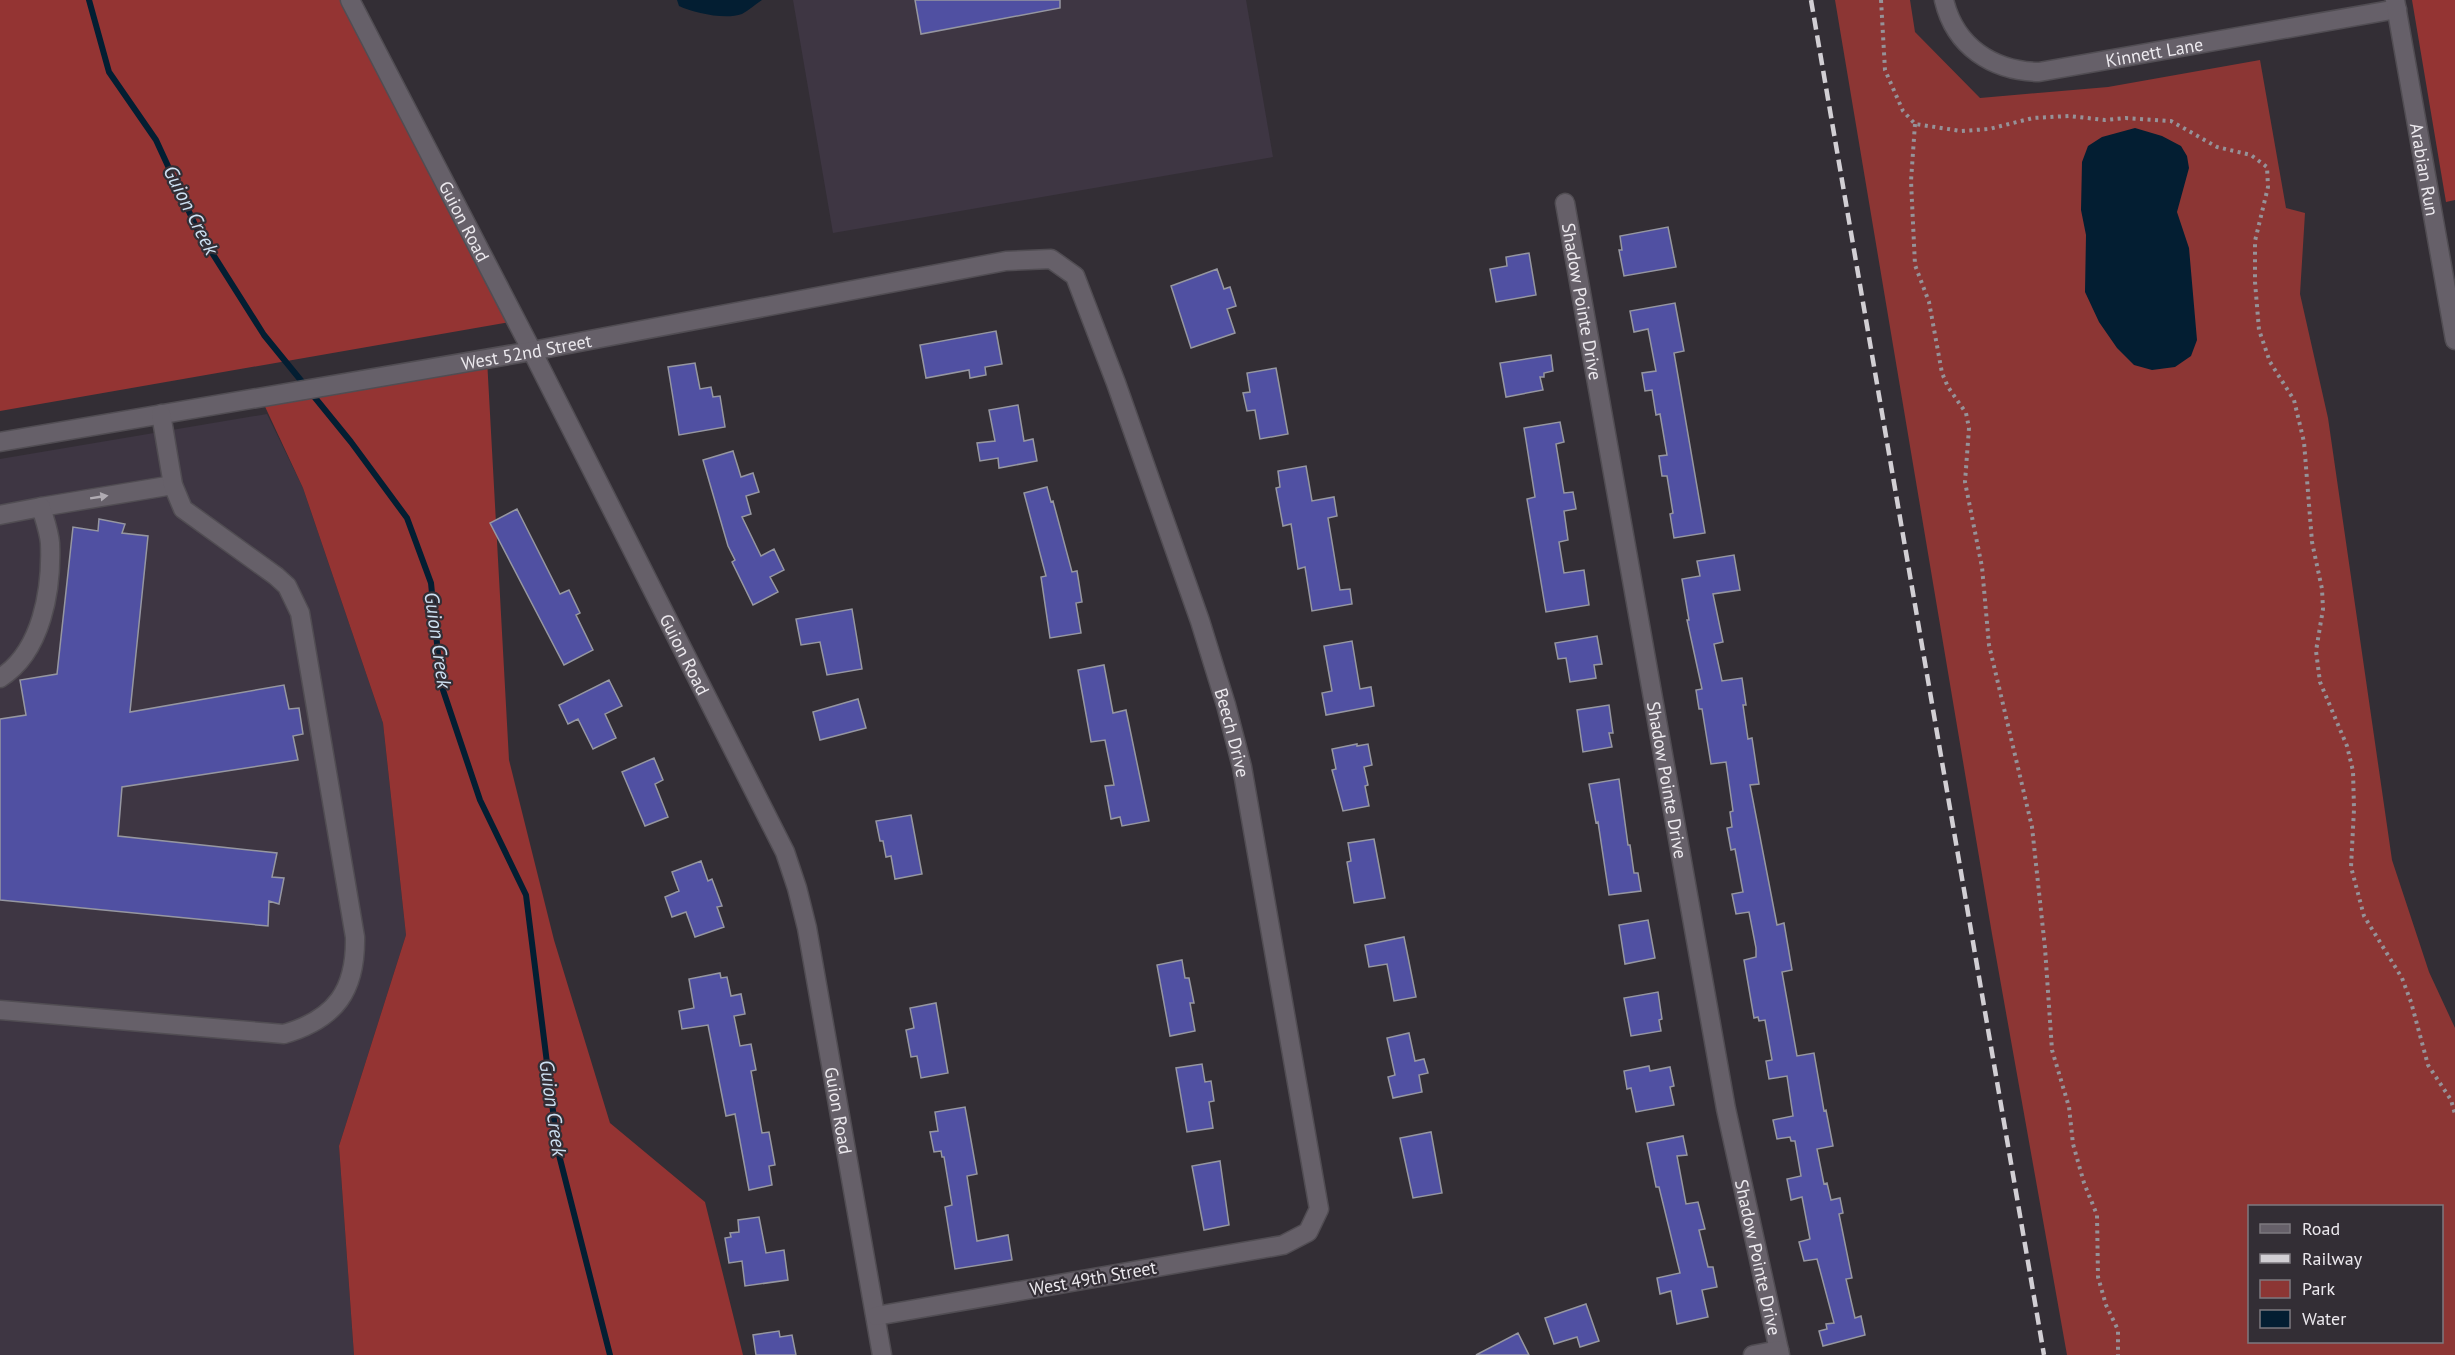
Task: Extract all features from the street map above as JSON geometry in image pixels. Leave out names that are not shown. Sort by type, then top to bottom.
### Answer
[{"type":"street","name":"Guion Road","points":[[350,0],[774,826],[791,870],[807,928],[882,1355]]},
{"type":"street","name":"Kinnett Lane","points":[[1944,0],[1954,28],[1979,55],[2012,70],[2039,72],[2396,5]]},
{"type":"street","name":"Arabian Run","points":[[2396,5],[2455,340]]},
{"type":"street","name":"Shadow Pointe Drive","points":[[1566,203],[1727,1116],[1779,1352]]},
{"type":"street","name":"West 52nd Street","points":[[0,442],[532,351],[1006,261],[1051,259]]},
{"type":"street","name":"Beech Drive","points":[[1051,259],[1075,276],[1116,383],[1192,599],[1235,735],[1319,1209],[1308,1232]]},
{"type":"street","points":[[0,1010],[284,1034],[304,1028],[321,1019],[345,992],[352,975],[355,937],[300,613],[286,586],[276,576],[183,509],[173,485],[161,414]]},
{"type":"street","points":[[0,515],[173,485]]},
{"type":"street","points":[[0,678],[33,643],[48,595],[50,541],[41,507]]},
{"type":"street","name":"West 49th Street","points":[[876,1316],[1283,1245],[1308,1232]]},
{"type":"street","points":[[1753,1355],[1779,1352]]},
{"type":"path","points":[[1881,0],[1885,70],[1903,111],[1915,124],[1960,131],[1989,129],[2033,118],[2069,116],[2105,120],[2126,118],[2171,121],[2217,147],[2251,155],[2267,167],[2268,187],[2255,241],[2255,282],[2259,330],[2270,362],[2294,400],[2304,442],[2312,542],[2322,590],[2323,609],[2316,651],[2320,682],[2347,746],[2353,771],[2351,867],[2364,916],[2402,978],[2428,1065],[2451,1100],[2455,1114]]},
{"type":"path","points":[[1915,124],[1911,181],[1915,265],[1929,302],[1942,373],[1948,387],[1966,413],[1969,428],[1965,482],[1982,567],[1989,645],[2032,827],[2045,948],[2052,1050],[2069,1107],[2073,1144],[2084,1183],[2097,1215],[2098,1277],[2106,1305],[2118,1330],[2118,1355]]},
{"type":"shaded area","points":[[0,0],[351,0],[516,321],[0,411]]},
{"type":"shaded area","points":[[793,0],[1246,0],[1273,157],[833,233]]},
{"type":"shaded area","points":[[2412,0],[2455,0],[2455,200],[2446,202]]},
{"type":"shaded area","points":[[487,359],[509,760],[554,940],[610,1123],[705,1202],[743,1355],[354,1355],[339,1146],[406,935],[383,723],[303,488],[261,398]]},
{"type":"shaded area","points":[[267,414],[303,488],[383,723],[406,935],[339,1146],[354,1355],[0,1355],[0,459]]},
{"type":"green space","points":[[1835,0],[1910,0],[1915,32],[1980,98],[2108,87],[2260,60],[2286,208],[2305,213],[2300,294],[2328,418],[2392,860],[2429,972],[2455,1028],[2455,1355],[2067,1355],[1992,934]]},
{"type":"water","points":[[677,0],[762,0],[742,14],[727,16],[693,11],[679,6]]},
{"type":"water","points":[[2135,128],[2162,136],[2181,146],[2187,156],[2189,168],[2177,212],[2189,248],[2197,340],[2191,356],[2175,367],[2152,370],[2134,365],[2117,348],[2099,322],[2085,292],[2086,235],[2081,210],[2082,162],[2088,146],[2102,137]]},
{"type":"building","points":[[915,0],[1060,0],[1060,8],[921,34]]},
{"type":"building","points":[[1668,227],[1676,267],[1624,276],[1619,250],[1622,250],[1620,236]]},
{"type":"building","points":[[1529,253],[1536,295],[1496,302],[1490,269],[1507,266],[1506,257]]},
{"type":"building","points":[[1217,269],[1224,289],[1230,287],[1236,306],[1227,309],[1235,333],[1191,348],[1171,286]]},
{"type":"building","points":[[1675,303],[1684,351],[1674,353],[1705,533],[1674,538],[1670,514],[1673,513],[1667,476],[1662,476],[1659,456],[1667,455],[1660,414],[1656,415],[1652,390],[1645,391],[1642,373],[1656,371],[1648,329],[1634,332],[1630,311]]},
{"type":"building","points":[[996,331],[1002,364],[985,367],[986,375],[970,378],[969,370],[926,378],[920,345]]},
{"type":"building","points":[[1551,355],[1553,371],[1544,373],[1544,377],[1540,377],[1543,390],[1506,397],[1500,363]]},
{"type":"building","points":[[695,363],[700,389],[711,387],[713,397],[720,396],[725,427],[679,435],[668,367]]},
{"type":"building","points":[[1276,368],[1288,434],[1260,439],[1255,410],[1247,411],[1243,393],[1250,392],[1247,373]]},
{"type":"building","points":[[1018,405],[1024,441],[1033,439],[1037,461],[999,468],[998,458],[980,461],[977,443],[995,441],[989,410]]},
{"type":"building","points":[[1560,422],[1564,442],[1556,444],[1564,493],[1573,492],[1576,509],[1564,511],[1568,540],[1559,542],[1564,573],[1584,570],[1589,605],[1546,612],[1527,499],[1535,497],[1524,428]]},
{"type":"building","points":[[733,451],[741,477],[753,473],[759,492],[746,496],[751,514],[742,517],[761,556],[774,549],[784,570],[770,577],[778,592],[753,605],[732,562],[735,560],[728,546],[703,460]]},
{"type":"building","points":[[1306,466],[1312,501],[1334,497],[1337,516],[1328,518],[1340,590],[1350,589],[1352,604],[1312,611],[1305,567],[1298,569],[1291,524],[1283,526],[1276,488],[1280,487],[1278,471]]},
{"type":"building","points":[[1047,487],[1051,502],[1053,501],[1072,572],[1077,571],[1082,602],[1076,603],[1081,633],[1050,638],[1041,577],[1046,576],[1024,493]]},
{"type":"building","points":[[517,509],[560,594],[569,590],[580,613],[576,615],[593,650],[564,665],[490,523]]},
{"type":"building","points":[[99,519],[125,524],[122,533],[148,536],[130,712],[284,685],[289,709],[299,708],[303,734],[293,736],[298,760],[122,787],[118,836],[277,853],[272,877],[284,878],[279,904],[269,901],[268,926],[0,900],[0,719],[26,715],[20,680],[57,674],[73,527],[98,531]]},
{"type":"building","points":[[1734,555],[1740,590],[1713,594],[1723,642],[1714,644],[1722,681],[1742,678],[1748,739],[1752,738],[1759,784],[1750,785],[1777,925],[1784,923],[1792,970],[1782,972],[1797,1056],[1814,1053],[1824,1111],[1826,1110],[1833,1146],[1817,1149],[1824,1184],[1827,1183],[1831,1200],[1840,1198],[1843,1213],[1839,1214],[1852,1278],[1846,1279],[1855,1318],[1861,1316],[1865,1335],[1823,1346],[1819,1331],[1827,1329],[1826,1324],[1834,1323],[1817,1259],[1804,1261],[1799,1242],[1810,1239],[1802,1197],[1791,1200],[1787,1179],[1801,1176],[1795,1141],[1791,1141],[1790,1137],[1777,1139],[1773,1120],[1793,1116],[1787,1076],[1769,1079],[1766,1061],[1772,1060],[1765,1020],[1759,1021],[1758,1017],[1754,1018],[1744,960],[1756,957],[1756,948],[1749,912],[1736,914],[1732,894],[1743,892],[1735,849],[1731,850],[1727,828],[1732,827],[1730,812],[1733,811],[1726,762],[1711,764],[1702,709],[1699,709],[1696,690],[1702,689],[1687,620],[1689,620],[1682,579],[1700,576],[1697,561]]},
{"type":"building","points":[[852,609],[862,669],[827,675],[820,642],[801,645],[796,619]]},
{"type":"building","points":[[1597,636],[1602,664],[1594,665],[1596,678],[1570,682],[1566,658],[1558,659],[1555,643]]},
{"type":"building","points":[[1352,641],[1360,689],[1371,687],[1374,706],[1326,715],[1322,693],[1332,691],[1324,646]]},
{"type":"building","points":[[1104,665],[1113,713],[1126,710],[1149,821],[1122,826],[1120,817],[1111,819],[1105,786],[1114,785],[1105,740],[1091,742],[1078,670]]},
{"type":"building","points":[[609,680],[622,706],[605,714],[616,738],[593,749],[578,719],[568,724],[559,705]]},
{"type":"building","points":[[858,699],[866,728],[820,740],[813,712]]},
{"type":"building","points":[[1609,705],[1613,733],[1609,733],[1612,747],[1583,752],[1577,710]]},
{"type":"building","points":[[1357,744],[1357,746],[1368,744],[1372,765],[1364,767],[1369,806],[1343,811],[1332,770],[1336,769],[1332,749]]},
{"type":"building","points":[[654,758],[663,780],[655,784],[668,817],[645,826],[622,772]]},
{"type":"building","points":[[1619,779],[1628,845],[1630,845],[1634,873],[1638,873],[1641,891],[1609,895],[1598,822],[1596,823],[1589,784]]},
{"type":"building","points":[[911,815],[922,874],[895,879],[891,856],[886,857],[876,821]]},
{"type":"building","points":[[1374,839],[1385,898],[1354,903],[1347,862],[1351,861],[1348,843]]},
{"type":"building","points":[[701,861],[708,881],[712,879],[722,906],[717,907],[724,927],[695,937],[686,912],[672,917],[665,897],[679,891],[672,872]]},
{"type":"building","points":[[1648,920],[1655,958],[1625,964],[1619,925]]},
{"type":"building","points":[[1404,937],[1416,997],[1394,1001],[1387,964],[1369,967],[1365,945]]},
{"type":"building","points":[[1182,960],[1185,978],[1189,978],[1194,1003],[1190,1003],[1195,1031],[1170,1036],[1157,965]]},
{"type":"building","points":[[720,973],[721,978],[727,977],[731,996],[741,994],[745,1014],[734,1016],[740,1046],[751,1044],[756,1070],[751,1071],[762,1133],[769,1132],[775,1165],[769,1166],[772,1185],[749,1190],[735,1114],[726,1116],[708,1025],[682,1029],[679,1011],[694,1008],[689,979]]},
{"type":"building","points":[[1658,992],[1662,1019],[1659,1020],[1661,1031],[1631,1036],[1624,998]]},
{"type":"building","points":[[936,1003],[948,1073],[921,1078],[917,1056],[911,1057],[906,1030],[914,1028],[910,1008]]},
{"type":"building","points":[[1409,1033],[1415,1061],[1424,1059],[1428,1073],[1419,1075],[1422,1092],[1393,1098],[1388,1077],[1395,1075],[1387,1038]]},
{"type":"building","points":[[1202,1064],[1205,1082],[1211,1081],[1214,1101],[1209,1102],[1213,1128],[1187,1132],[1176,1068]]},
{"type":"building","points":[[1649,1066],[1650,1071],[1670,1067],[1674,1086],[1670,1087],[1674,1105],[1636,1112],[1631,1088],[1627,1089],[1624,1071]]},
{"type":"building","points":[[965,1107],[977,1174],[967,1176],[977,1241],[1008,1235],[1012,1260],[955,1269],[945,1207],[952,1205],[944,1157],[941,1151],[934,1152],[930,1132],[938,1131],[935,1112]]},
{"type":"building","points":[[1431,1132],[1442,1193],[1413,1198],[1400,1138]]},
{"type":"building","points":[[1683,1136],[1687,1155],[1677,1156],[1686,1204],[1698,1202],[1705,1229],[1699,1230],[1708,1267],[1713,1267],[1717,1287],[1702,1290],[1708,1317],[1677,1324],[1671,1291],[1660,1294],[1657,1278],[1680,1273],[1659,1187],[1656,1187],[1647,1143]]},
{"type":"building","points":[[1220,1161],[1229,1225],[1204,1230],[1192,1166]]},
{"type":"building","points":[[759,1217],[766,1253],[784,1250],[788,1280],[745,1286],[742,1261],[729,1263],[725,1238],[731,1237],[730,1233],[739,1232],[738,1220]]},
{"type":"building","points":[[1586,1304],[1599,1341],[1580,1347],[1577,1337],[1554,1344],[1545,1318]]},
{"type":"building","points":[[779,1331],[780,1337],[792,1335],[796,1355],[756,1355],[753,1335]]},
{"type":"building","points":[[1518,1333],[1529,1355],[1476,1355]]},
{"type":"waterway","name":"Guion Creek","points":[[89,0],[109,72],[156,140],[197,229],[264,335],[351,442],[407,518],[431,583],[441,684],[480,800],[526,895],[558,1151],[610,1355]]},
{"type":"railway","points":[[1811,0],[2044,1355]]}]
